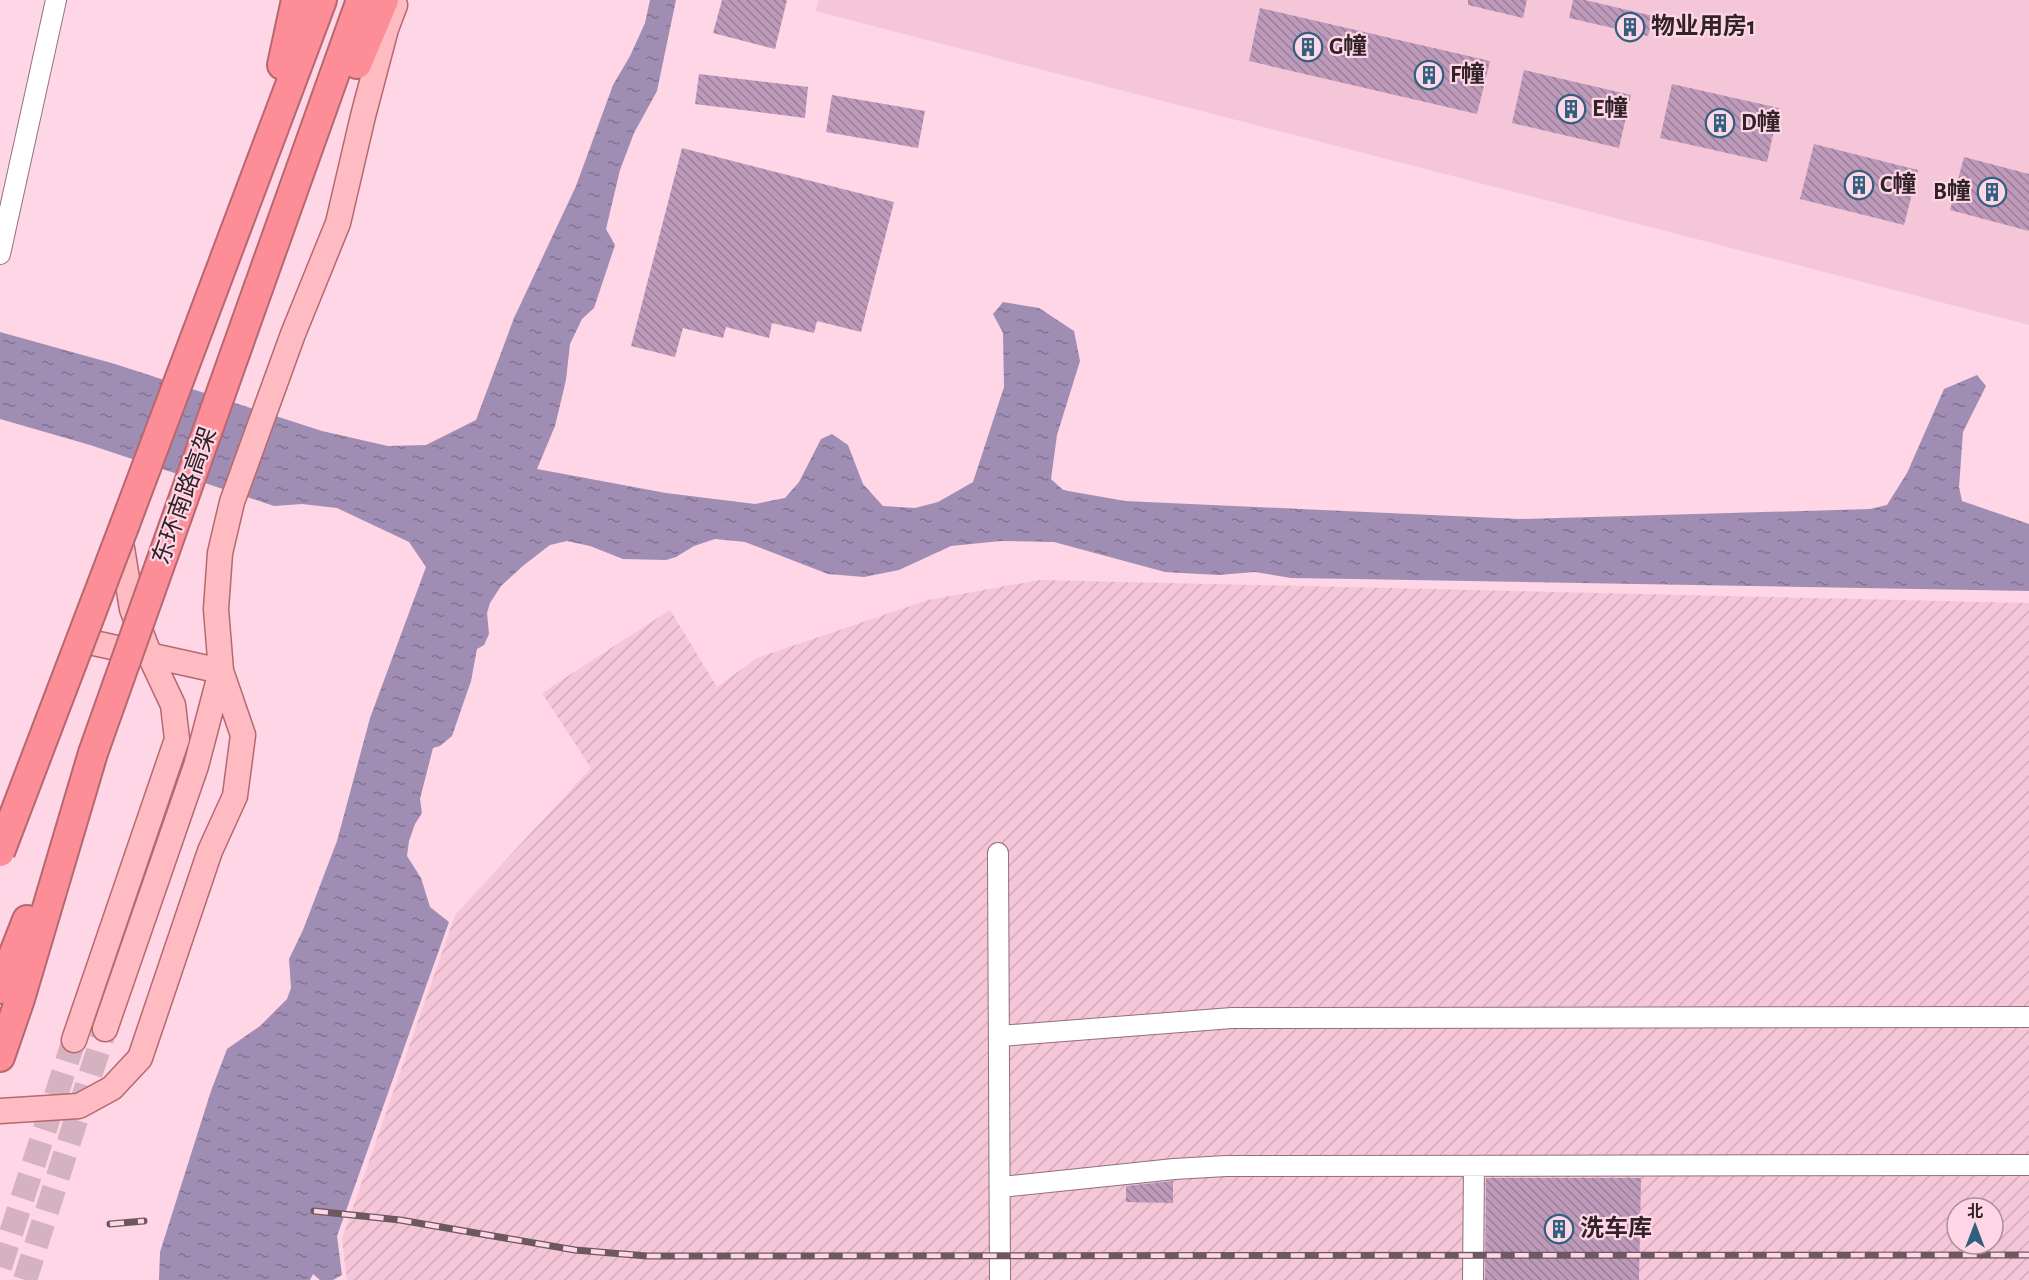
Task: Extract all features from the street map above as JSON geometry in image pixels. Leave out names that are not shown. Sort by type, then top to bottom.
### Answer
[{"type":"highway","points":[[265,151],[296,0]]},
{"type":"highway","name":"东环南路高架","points":[[0,852],[321,0]]},
{"type":"highway","name":"东环南路高架","points":[[0,989],[93,753],[361,0]]},
{"type":"highway","points":[[278,235],[384,0]]},
{"type":"highway","points":[[0,1057],[20,999],[93,753]]},
{"type":"main road","points":[[0,833],[46,737],[122,549],[333,0]]},
{"type":"main road","points":[[0,1111],[79,1106],[112,1089],[140,1058],[210,851],[235,796],[243,735],[221,671],[216,609],[220,553],[232,502],[293,334],[338,223],[386,29],[397,0]]},
{"type":"main road","points":[[74,1040],[177,739],[173,705],[150,656],[132,609],[122,549]]},
{"type":"main road","points":[[85,641],[221,671]]},
{"type":"main road","points":[[105,1029],[196,766],[221,671]]},
{"type":"street","points":[[0,254],[56,0]]},
{"type":"street","points":[[998,853],[1000,1280]]},
{"type":"street","points":[[1000,1036],[1232,1018],[2029,1017]]},
{"type":"street","points":[[1001,1187],[1174,1168],[1216,1167],[2029,1165]]},
{"type":"street","points":[[1473,1280],[1474,1166]]},
{"type":"shaded area","points":[[819,0],[2029,0],[2029,325],[815,11]]},
{"type":"shaded area","points":[[1039,580],[2029,603],[2029,1280],[347,1280],[342,1239],[455,915],[591,768],[542,693],[670,610],[717,687],[757,658],[928,600]]},
{"type":"water","points":[[650,0],[676,0],[657,91],[634,133],[620,170],[606,229],[615,245],[594,308],[582,319],[570,344],[566,380],[555,426],[537,469],[666,493],[755,504],[785,498],[799,482],[821,439],[832,434],[848,445],[863,484],[883,506],[915,508],[938,502],[973,482],[1004,387],[1003,333],[993,314],[1003,302],[1039,308],[1074,331],[1080,361],[1057,435],[1051,479],[1063,490],[1125,501],[1520,519],[1870,509],[1887,505],[1907,473],[1944,389],[1977,375],[1986,386],[1963,432],[1959,487],[1962,501],[2029,524],[2029,591],[1291,578],[1255,572],[1218,575],[1165,572],[1054,542],[1001,541],[951,546],[899,570],[864,577],[828,574],[745,542],[715,539],[694,546],[666,560],[623,559],[590,546],[567,541],[550,545],[501,586],[490,603],[487,613],[489,634],[484,645],[477,649],[471,681],[452,736],[440,746],[433,748],[420,799],[422,813],[409,841],[407,856],[421,878],[430,907],[449,922],[337,1236],[342,1275],[333,1280],[320,1280],[313,1274],[310,1280],[159,1280],[160,1252],[211,1091],[227,1049],[260,1026],[287,999],[291,988],[289,959],[303,930],[337,841],[370,718],[426,567],[409,542],[337,508],[302,504],[274,506],[90,445],[0,419],[0,332],[115,364],[322,431],[388,446],[426,445],[476,420],[514,318],[576,186],[613,85],[630,56],[645,23]]},
{"type":"building","points":[[722,0],[787,0],[775,49],[713,33]]},
{"type":"building","points":[[1468,0],[1527,0],[1523,18],[1468,5]]},
{"type":"building","name":"物业用房1","points":[[1573,0],[1585,0],[1653,16],[1648,36],[1569,18]]},
{"type":"building","points":[[1260,8],[1490,61],[1477,114],[1249,61]]},
{"type":"building","name":"E幢","points":[[1524,70],[1631,95],[1619,148],[1512,123]]},
{"type":"building","points":[[699,74],[808,87],[805,118],[695,104]]},
{"type":"building","name":"D幢","points":[[1672,84],[1779,108],[1767,162],[1660,138]]},
{"type":"building","points":[[832,95],[925,111],[918,148],[826,132]]},
{"type":"building","name":"C幢","points":[[1814,144],[1918,170],[1904,225],[1800,199]]},
{"type":"building","points":[[682,148],[894,202],[861,332],[817,321],[814,333],[772,323],[769,338],[726,327],[723,338],[683,328],[675,357],[631,346]]},
{"type":"building","name":"B幢","points":[[1964,157],[2029,174],[2029,231],[1950,210]]},
{"type":"building","name":"洗车库","points":[[1486,1178],[1641,1178],[1639,1280],[1485,1280]]},
{"type":"building","points":[[1173,1181],[1173,1203],[1126,1202],[1126,1186]]},
{"type":"tunnel","points":[[25,1280],[105,1029]]},
{"type":"tunnel","points":[[0,1267],[74,1040]]},
{"type":"railway","points":[[314,1211],[400,1220],[575,1250],[647,1256],[2029,1255]]},
{"type":"railway","points":[[110,1224],[144,1221]]},
{"type":"place","name":"物业用房1","points":[[1630,27]]},
{"type":"place","name":"G幢","points":[[1308,47]]},
{"type":"place","name":"F幢","points":[[1429,75]]},
{"type":"place","name":"E幢","points":[[1571,109]]},
{"type":"place","name":"D幢","points":[[1720,123]]},
{"type":"place","name":"C幢","points":[[1859,185]]},
{"type":"place","name":"B幢","points":[[1992,192]]},
{"type":"place","name":"洗车库","points":[[1559,1229]]}]
